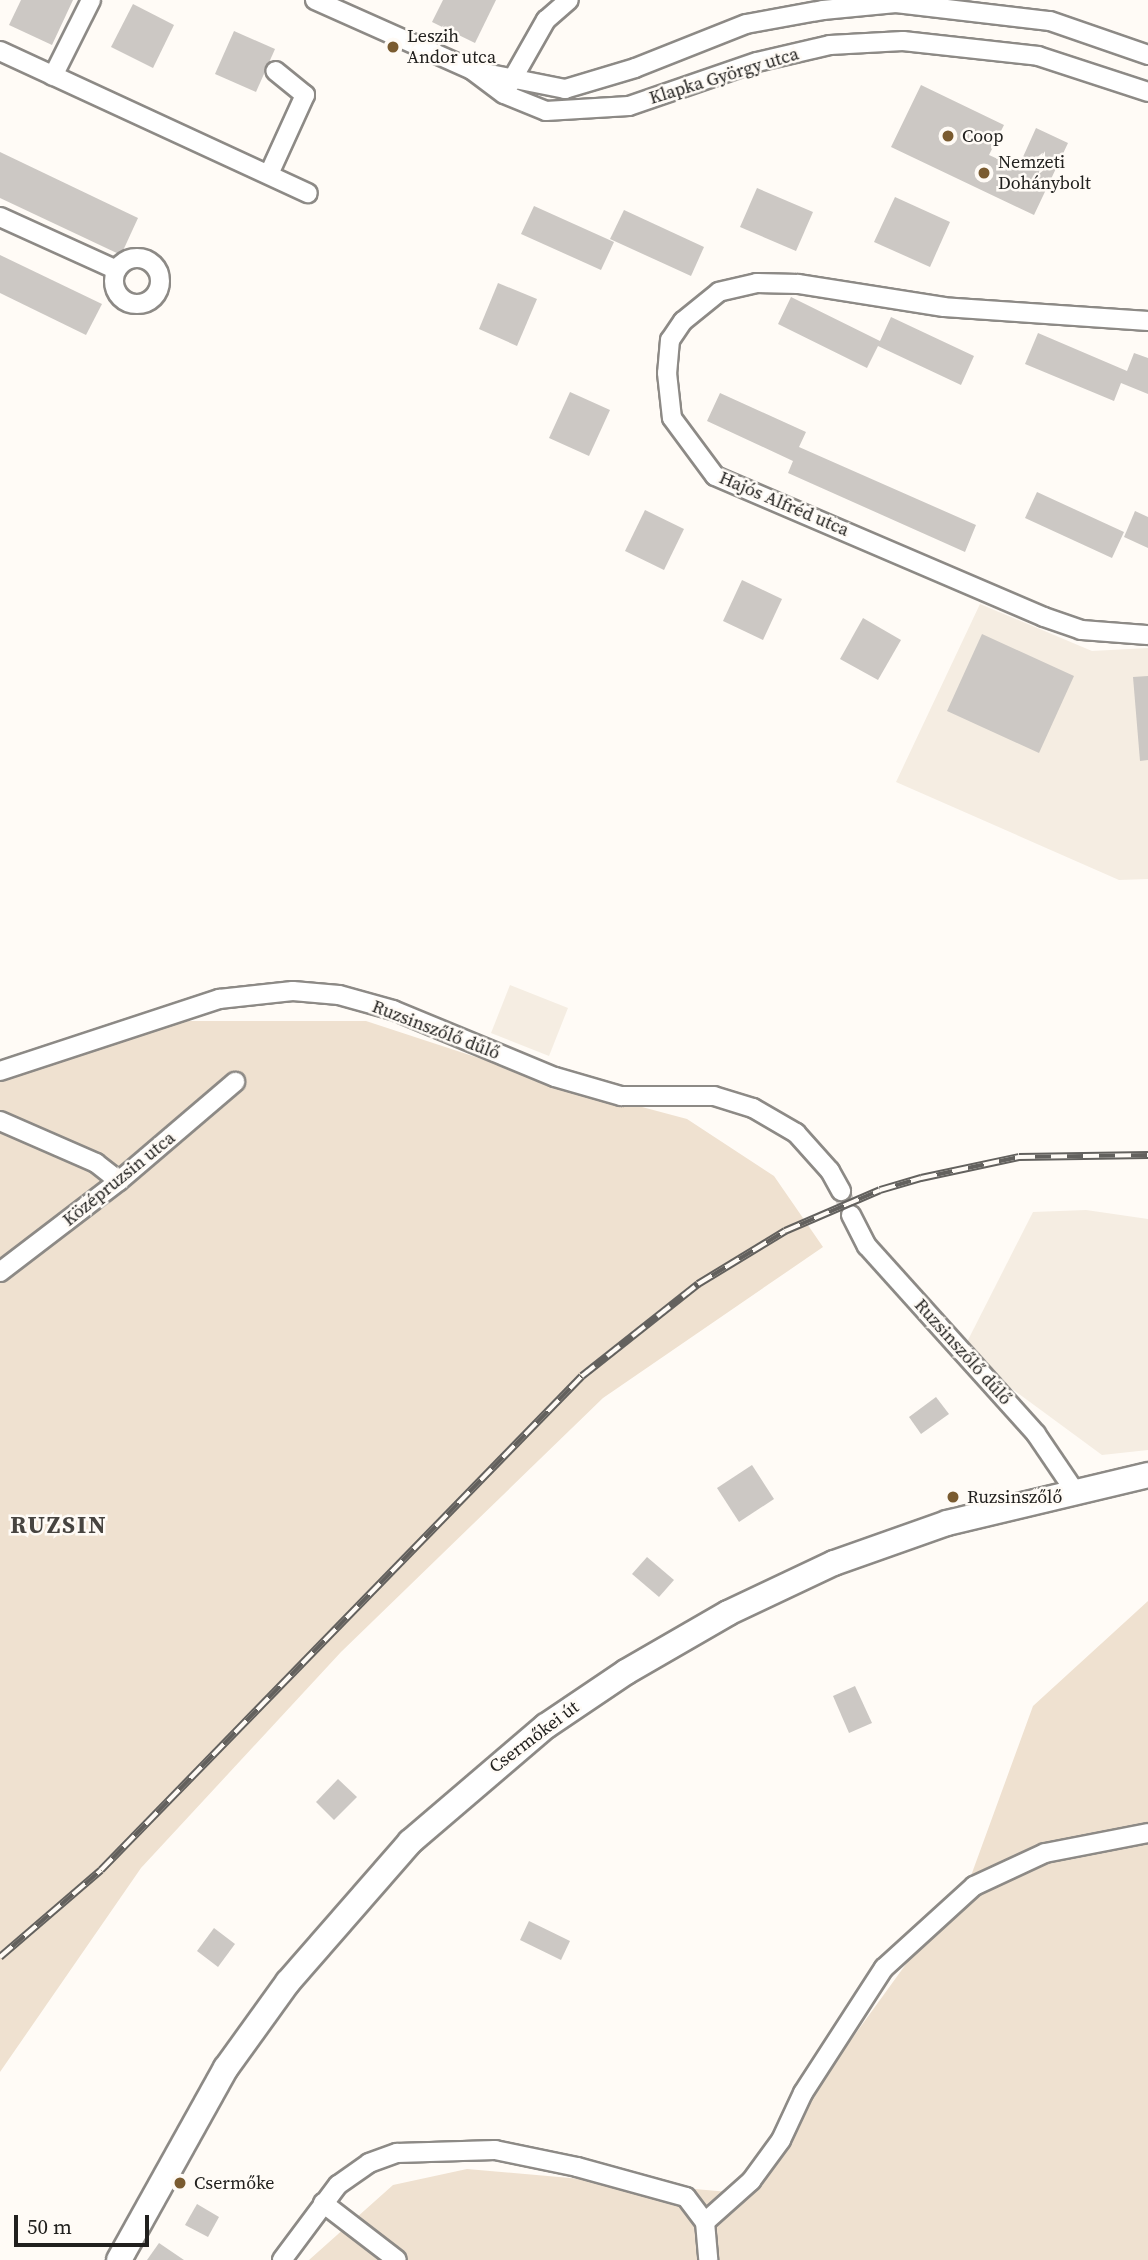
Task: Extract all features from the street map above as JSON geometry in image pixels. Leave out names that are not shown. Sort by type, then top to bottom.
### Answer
[{"type":"main road","name":"Csermőkei út","points":[[119,2260],[226,2068],[288,1982],[410,1842],[469,1787],[626,1672],[738,1608],[889,1541],[1073,1490],[1148,1475]]},
{"type":"street","points":[[53,76],[90,0]]},
{"type":"street","points":[[316,0],[472,70]]},
{"type":"street","points":[[504,94],[546,20],[569,0]]},
{"type":"street","name":"Klapka György utca","points":[[472,70],[513,76],[565,89],[635,68],[746,24],[823,10],[896,3],[1050,21],[1148,55]]},
{"type":"street","name":"Klapka György utca","points":[[472,70],[504,94],[546,111],[629,106],[757,62],[830,45],[903,41],[1038,56],[1148,92]]},
{"type":"street","points":[[0,51],[308,193]]},
{"type":"street","points":[[269,174],[305,95],[275,71]]},
{"type":"street","points":[[0,217],[117,270]]},
{"type":"street","name":"Hajós Alfréd utca","points":[[1148,321],[944,307],[798,284],[757,283],[719,292],[683,321],[670,340],[667,373],[672,418],[715,476],[1044,617],[1081,630],[1148,635]]},
{"type":"street","name":"Ruzsinszőlő dűlő","points":[[0,1071],[219,999],[293,991],[339,995],[393,1010],[555,1077],[621,1096],[714,1096],[753,1108],[796,1133],[841,1191]]},
{"type":"street","name":"Középruzsin utca","points":[[0,1272],[119,1181],[235,1082]]},
{"type":"street","points":[[0,1121],[96,1163],[119,1181]]},
{"type":"street","name":"Ruzsinszőlő dűlő","points":[[851,1215],[867,1246],[1036,1434],[1073,1490]]},
{"type":"street","points":[[705,2222],[751,2181],[781,2140],[803,2093],[884,1968],[974,1886],[1045,1853],[1148,1833]]},
{"type":"street","points":[[282,2260],[338,2185],[369,2163],[397,2153],[495,2150],[646,2183],[686,2197],[705,2222],[707,2254],[691,2260]]},
{"type":"street","points":[[323,2203],[397,2260]]},
{"type":"shaded area","points":[[980,604],[1092,651],[1148,648],[1148,879],[1119,880],[896,782]]},
{"type":"shaded area","points":[[510,985],[568,1008],[549,1056],[491,1033]]},
{"type":"shaded area","points":[[151,1021],[366,1021],[567,1087],[687,1119],[774,1176],[823,1247],[603,1398],[341,1652],[141,1868],[0,2072],[0,1078]]},
{"type":"shaded area","points":[[1086,1210],[1148,1219],[1148,1450],[1102,1455],[1008,1386],[967,1342],[1033,1212]]},
{"type":"shaded area","points":[[1148,1601],[1148,2260],[309,2260],[393,2185],[467,2169],[740,2193],[972,1873],[1033,1706]]},
{"type":"building","points":[[21,0],[73,0],[52,45],[9,25]]},
{"type":"building","points":[[443,0],[496,0],[475,43],[432,22]]},
{"type":"building","points":[[133,4],[174,25],[153,68],[111,47]]},
{"type":"building","points":[[234,31],[275,49],[256,92],[215,74]]},
{"type":"building","name":"Coop","points":[[921,85],[1004,125],[989,155],[1018,168],[1036,128],[1068,143],[1034,215],[891,147]]},
{"type":"building","points":[[0,152],[138,218],[121,255],[0,198]]},
{"type":"building","points":[[757,188],[813,212],[796,251],[740,227]]},
{"type":"building","points":[[895,197],[950,222],[930,267],[874,242]]},
{"type":"building","points":[[534,206],[614,242],[601,270],[521,234]]},
{"type":"building","points":[[624,210],[704,247],[691,276],[610,239]]},
{"type":"building","points":[[0,255],[102,304],[86,335],[0,293]]},
{"type":"building","points":[[498,283],[537,299],[517,346],[479,329]]},
{"type":"building","points":[[791,297],[880,341],[891,317],[974,356],[961,385],[878,346],[867,368],[778,324]]},
{"type":"building","points":[[1038,333],[1127,371],[1134,353],[1148,358],[1148,394],[1121,383],[1114,401],[1025,364]]},
{"type":"building","points":[[570,392],[610,410],[589,456],[549,438]]},
{"type":"building","points":[[720,393],[806,432],[799,447],[976,525],[965,552],[788,473],[793,461],[707,421]]},
{"type":"building","points":[[1037,492],[1124,532],[1112,558],[1025,518]]},
{"type":"building","points":[[645,510],[684,529],[664,570],[625,551]]},
{"type":"building","points":[[1135,511],[1148,517],[1148,548],[1124,537]]},
{"type":"building","points":[[742,580],[782,599],[763,640],[723,621]]},
{"type":"building","points":[[863,618],[901,640],[878,680],[840,659]]},
{"type":"building","points":[[982,634],[1074,676],[1039,753],[947,711]]},
{"type":"building","points":[[1148,676],[1148,760],[1140,761],[1133,677]]},
{"type":"building","points":[[936,1397],[949,1414],[921,1434],[909,1417]]},
{"type":"building","points":[[752,1465],[774,1499],[739,1522],[717,1488]]},
{"type":"building","points":[[647,1557],[674,1580],[659,1597],[632,1574]]},
{"type":"building","points":[[855,1686],[872,1723],[849,1733],[833,1696]]},
{"type":"building","points":[[338,1779],[357,1797],[334,1820],[316,1802]]},
{"type":"building","points":[[529,1921],[570,1941],[561,1960],[520,1940]]},
{"type":"building","points":[[214,1928],[235,1944],[218,1967],[197,1951]]},
{"type":"building","points":[[197,2204],[219,2217],[208,2237],[185,2225]]},
{"type":"building","points":[[159,2243],[184,2260],[147,2260]]},
{"type":"tunnel","points":[[841,1191],[851,1215]]},
{"type":"railway","points":[[0,1957],[101,1870],[582,1376],[698,1284],[785,1231],[880,1190],[921,1178],[1019,1157],[1148,1155]]},
{"type":"place","name":"Leszih Andor utca","points":[[393,47]]},
{"type":"place","name":"Coop","points":[[948,136]]},
{"type":"place","name":"Nemzeti Dohánybolt","points":[[984,173]]},
{"type":"place","name":"Ruzsinszőlő","points":[[953,1497]]},
{"type":"place","name":"Csermőke","points":[[180,2183]]},
{"type":"district","name":"RUZSIN","points":[[59,1525]]}]
